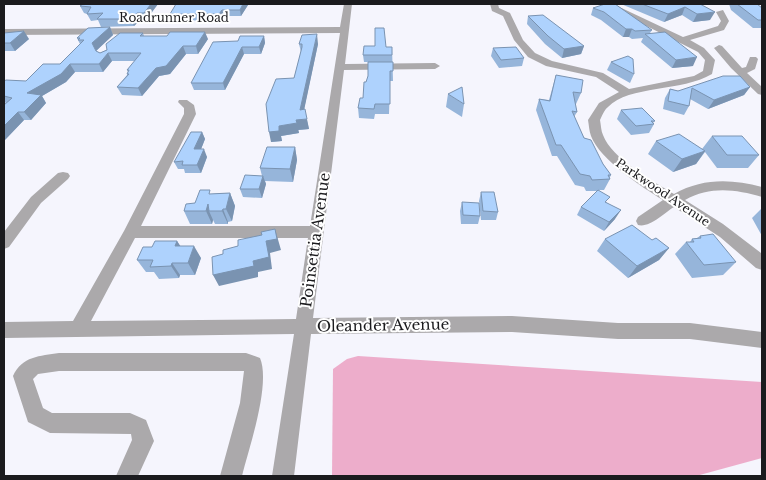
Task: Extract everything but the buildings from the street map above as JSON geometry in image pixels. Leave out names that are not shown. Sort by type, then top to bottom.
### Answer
[{"type":"street","name":"Poinsettia Avenue","points":[[283,476],[348,4]]},
{"type":"street","points":[[494,4],[495,9],[507,15],[516,38],[524,50],[535,59],[602,76],[628,93]]},
{"type":"street","name":"Parkwood Avenue","points":[[607,4],[701,50],[710,60],[708,72],[694,80],[628,93],[602,106],[595,116],[594,126],[597,133],[613,159],[748,249],[762,264]]},
{"type":"street","points":[[681,40],[721,28],[725,21],[720,12]]},
{"type":"street","points":[[112,41],[120,35],[137,30]]},
{"type":"street","name":"Roadrunner Road","points":[[4,32],[345,30]]},
{"type":"street","points":[[719,48],[762,92]]},
{"type":"street","points":[[741,72],[750,69],[753,60]]},
{"type":"street","points":[[340,67],[435,66]]},
{"type":"street","points":[[78,329],[131,232],[190,114],[190,107],[183,102]]},
{"type":"street","points":[[4,243],[36,200],[63,176]]},
{"type":"street","points":[[643,221],[673,200],[695,188],[732,185],[762,192]]},
{"type":"street","points":[[131,232],[316,232]]},
{"type":"street","name":"Oleander Avenue","points":[[4,330],[512,324],[618,331],[690,332],[762,340]]},
{"type":"street","points":[[127,476],[142,440],[140,427],[130,423],[50,423],[35,415],[23,376],[33,366],[59,362],[246,362],[253,364],[252,390],[231,476]]},
{"type":"shaded area","points":[[358,356],[762,382],[762,458],[696,476],[332,476],[333,369],[347,359]]}]
